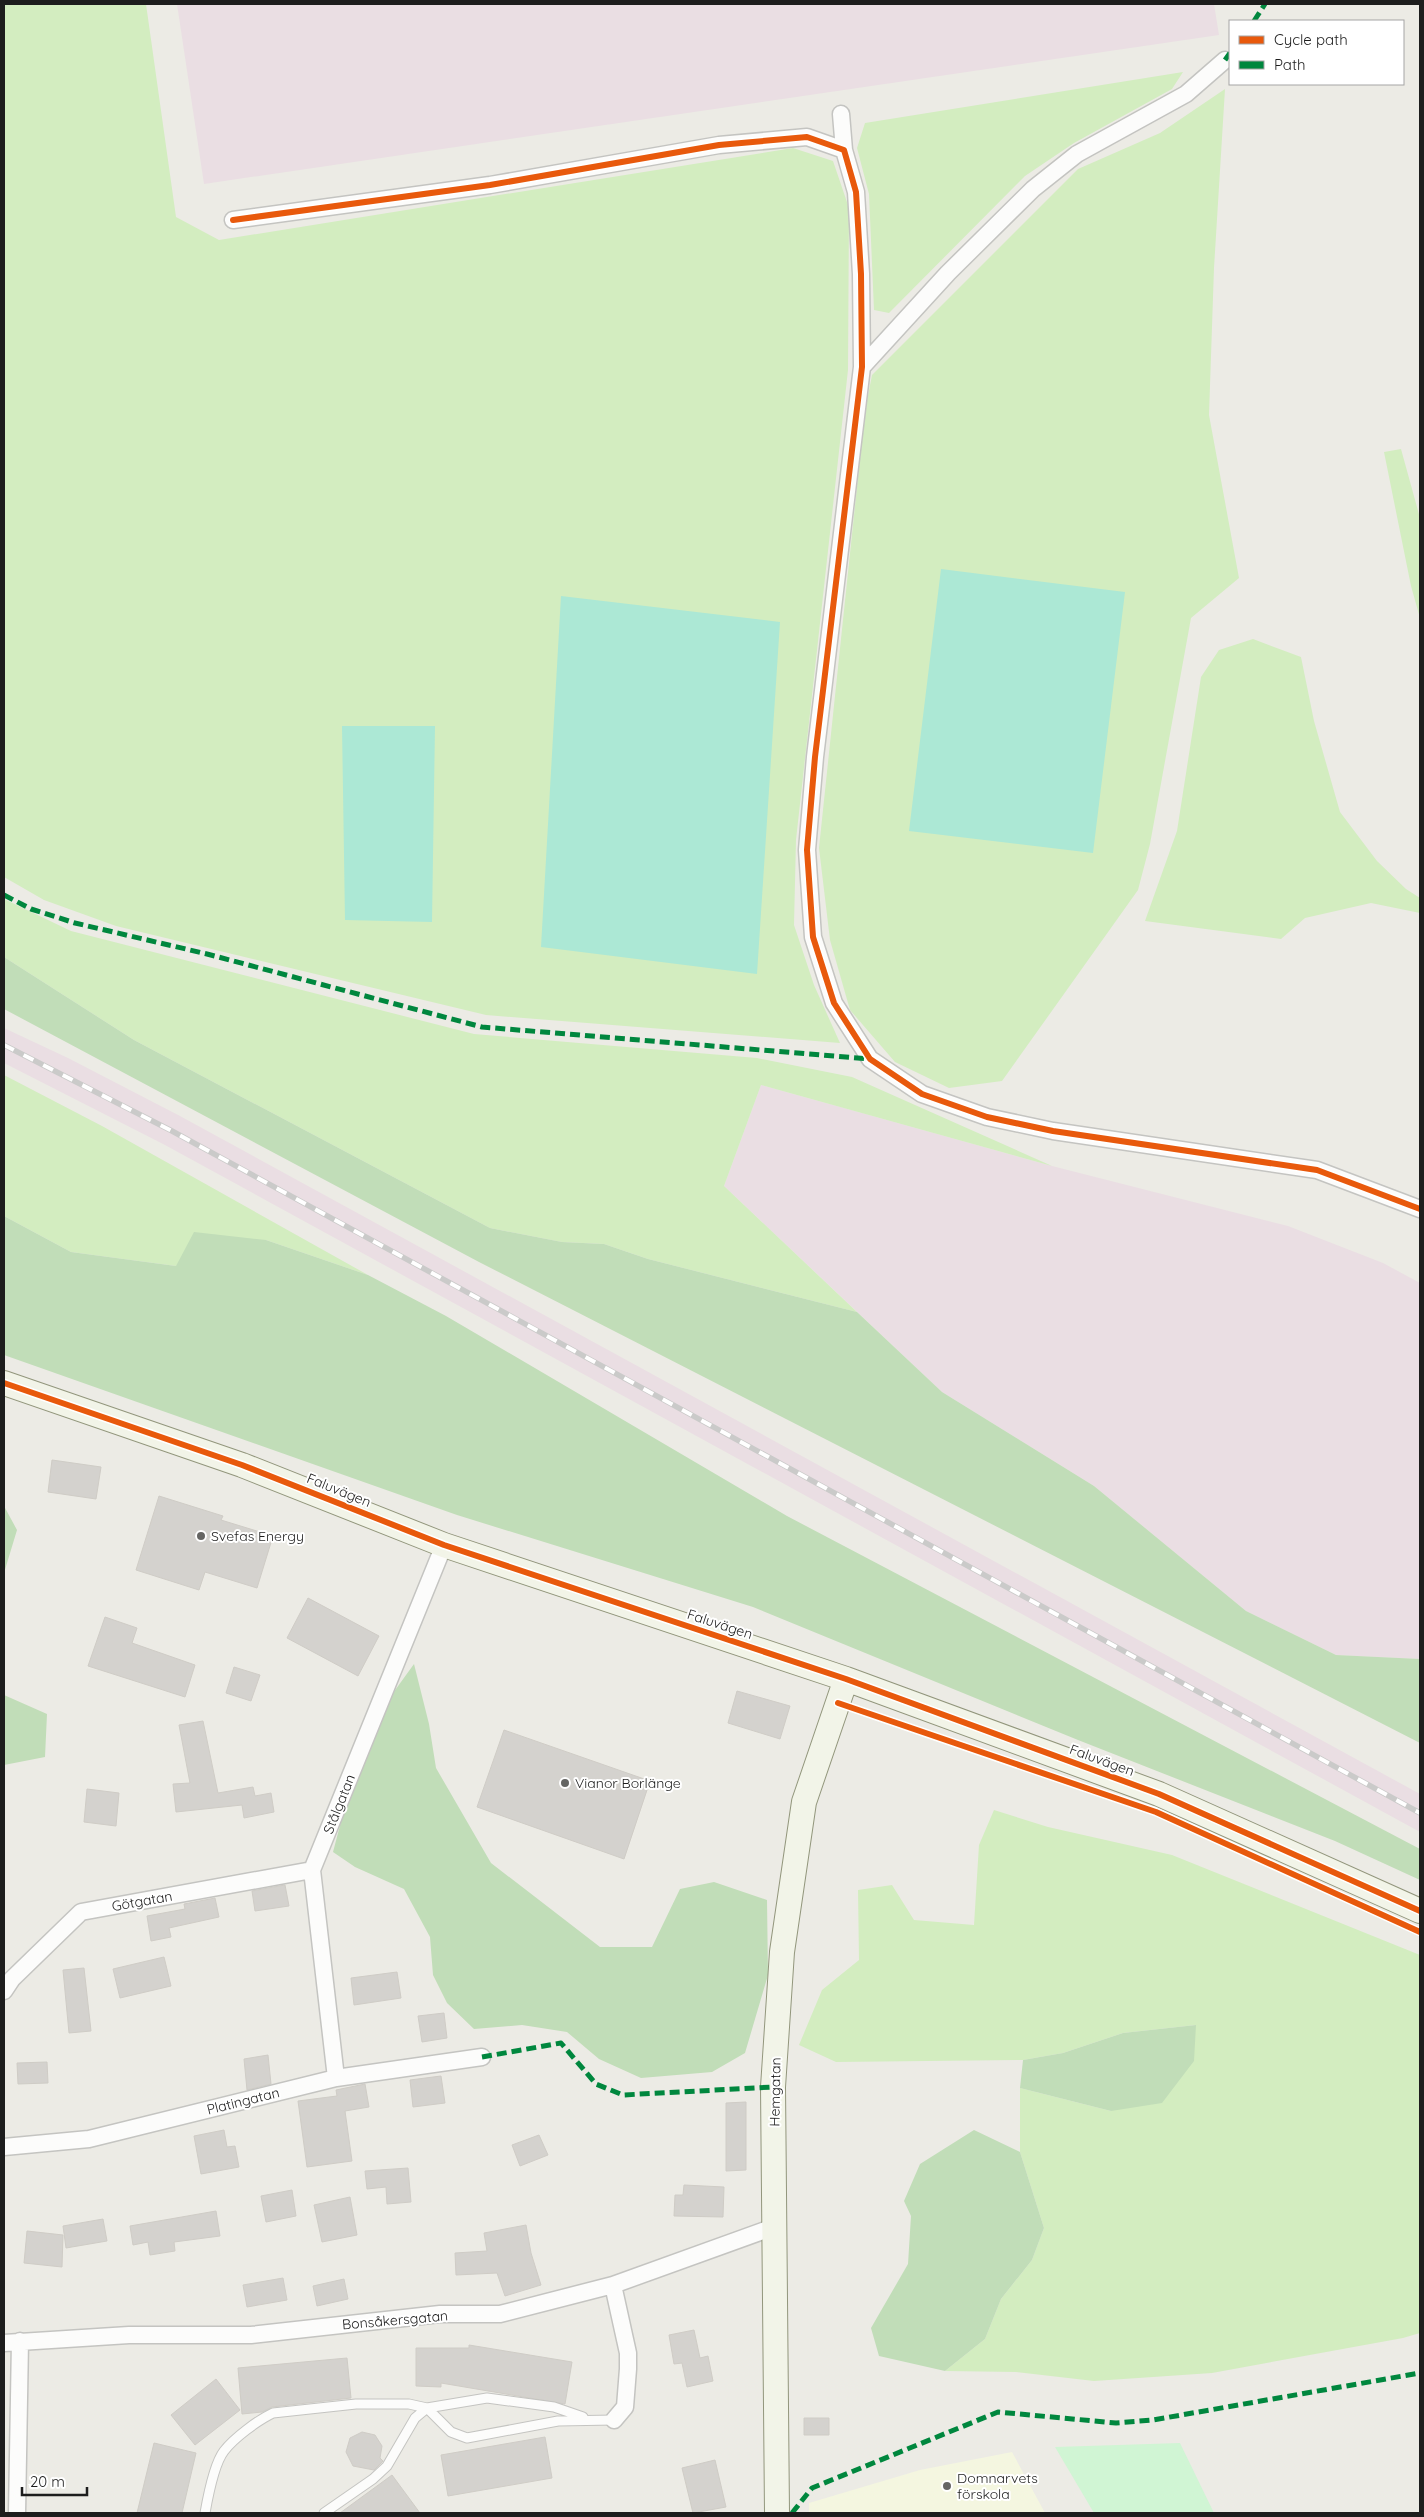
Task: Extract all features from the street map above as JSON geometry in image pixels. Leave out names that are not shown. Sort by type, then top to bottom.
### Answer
[{"type":"street","points":[[862,367],[948,273],[1033,189],[1078,154],[1186,94],[1225,60]]},
{"type":"street","points":[[841,114],[844,150],[856,192],[861,274],[862,367],[817,738],[807,850],[813,937],[834,1003],[870,1058],[922,1094],[987,1117],[1053,1131],[1318,1170],[1420,1209]]},
{"type":"street","points":[[233,220],[490,185],[719,145],[807,137],[844,150]]},
{"type":"street","name":"Faluvägen","points":[[4,1383],[242,1465],[444,1545],[846,1679],[1159,1794],[1420,1911]]},
{"type":"street","name":"Stålgatan","points":[[336,2078],[312,1870],[444,1545]]},
{"type":"street","name":"Hemgatan","points":[[777,2513],[773,2087],[782,1952],[804,1802],[846,1679]]},
{"type":"street","name":"Götgatan","points":[[7,1981],[81,1912],[312,1870]]},
{"type":"street","name":"Platingatan","points":[[4,2147],[89,2139],[336,2078],[482,2057]]},
{"type":"street","name":"Bonsåkersgatan","points":[[12,2342],[129,2334],[251,2335],[440,2314],[500,2314],[614,2285],[774,2227]]},
{"type":"street","points":[[614,2285],[628,2353],[624,2407],[614,2420]]},
{"type":"street","points":[[12,2342],[17,2513]]},
{"type":"lane","points":[[205,2513],[224,2450],[261,2418],[273,2413],[356,2404],[409,2404],[427,2408],[487,2398],[554,2407],[589,2419]]},
{"type":"lane","points":[[427,2408],[451,2432],[466,2438],[558,2421],[614,2420]]},
{"type":"lane","points":[[324,2513],[373,2479],[387,2466],[415,2418],[427,2408]]},
{"type":"shaded area","points":[[177,4],[1214,4],[1219,35],[204,184]]},
{"type":"shaded area","points":[[4,1028],[68,1058],[180,1116],[1420,1794],[1420,1832],[165,1145],[4,1063]]},
{"type":"shaded area","points":[[761,1085],[1052,1166],[1288,1226],[1383,1263],[1420,1283],[1420,1659],[1336,1655],[1246,1611],[1094,1486],[942,1392],[724,1186]]},
{"type":"shaded area","name":"Domnarvets förskola","points":[[1012,2452],[1045,2513],[809,2513],[809,2503],[920,2470]]},
{"type":"green space","points":[[4,4],[146,4],[176,217],[219,240],[793,148],[833,161],[849,208],[848,370],[796,840],[794,925],[814,985],[840,1043],[486,1015],[116,926],[44,900],[4,877]]},
{"type":"green space","points":[[1183,72],[1172,89],[1074,143],[1025,176],[889,313],[874,310],[869,194],[857,148],[865,123]]},
{"type":"green space","points":[[1225,89],[1214,268],[1209,415],[1239,578],[1191,618],[1150,844],[1138,890],[1002,1081],[949,1088],[895,1062],[850,1010],[830,940],[819,848],[865,411],[872,375],[1078,169],[1160,133]]},
{"type":"green space","points":[[1401,449],[1420,518],[1420,618],[1411,586],[1384,452]]},
{"type":"green space","points":[[941,569],[1125,592],[1093,853],[909,831]]},
{"type":"green space","points":[[561,596],[780,622],[757,974],[541,947]]},
{"type":"green space","points":[[1253,639],[1301,657],[1314,721],[1340,812],[1377,861],[1406,889],[1420,898],[1420,913],[1371,903],[1305,918],[1281,939],[1145,921],[1177,831],[1201,677],[1219,650]]},
{"type":"green space","points":[[342,726],[435,726],[432,922],[345,920]]},
{"type":"green space","points":[[4,899],[71,931],[474,1034],[757,1058],[852,1077],[1052,1166],[761,1085],[724,1186],[857,1312],[648,1259],[604,1244],[562,1242],[490,1228],[134,1040],[4,957]]},
{"type":"green space","points":[[4,957],[134,1040],[490,1228],[562,1242],[604,1244],[648,1259],[857,1312],[942,1392],[1094,1486],[1246,1611],[1336,1655],[1420,1659],[1420,1743],[479,1262],[4,1009]]},
{"type":"green space","points":[[4,1075],[102,1126],[368,1275],[266,1240],[176,1266],[71,1252],[4,1216]]},
{"type":"green space","points":[[4,1216],[71,1252],[176,1266],[194,1232],[266,1240],[368,1275],[446,1316],[787,1516],[1420,1849],[1420,1880],[1335,1841],[1078,1740],[753,1607],[457,1515],[4,1355]]},
{"type":"green space","points":[[4,1506],[17,1530],[4,1573]]},
{"type":"green space","points":[[414,1664],[429,1724],[436,1768],[491,1863],[600,1947],[652,1947],[680,1889],[714,1882],[767,1900],[768,1975],[745,2053],[712,2072],[641,2078],[599,2059],[567,2032],[522,2025],[474,2029],[447,2003],[433,1975],[430,1937],[404,1889],[355,1867],[333,1852],[343,1814],[393,1693]]},
{"type":"green space","points":[[4,1695],[47,1714],[45,1757],[4,1765]]},
{"type":"green space","points":[[994,1810],[1048,1827],[1172,1855],[1420,1955],[1420,2333],[1403,2338],[1212,2373],[1094,2381],[1016,2372],[945,2371],[985,2339],[1001,2299],[1032,2260],[1044,2228],[1020,2152],[1020,2088],[1111,2111],[1196,2025],[1123,2033],[1063,2053],[1023,2060],[836,2062],[799,2045],[822,1990],[859,1960],[858,1890],[892,1885],[914,1920],[974,1925],[979,1845]]},
{"type":"green space","points":[[1196,2025],[1194,2061],[1162,2103],[1111,2111],[1020,2088],[1023,2060],[1063,2053],[1123,2033]]},
{"type":"green space","points":[[974,2130],[1020,2152],[1044,2228],[1032,2260],[1001,2299],[985,2339],[945,2371],[879,2356],[871,2328],[908,2264],[911,2216],[904,2201],[920,2164]]},
{"type":"green space","points":[[1180,2443],[1214,2513],[1094,2513],[1055,2447]]},
{"type":"building","points":[[52,1460],[101,1467],[96,1499],[48,1492]]},
{"type":"building","points":[[159,1496],[223,1516],[221,1520],[273,1536],[257,1588],[205,1572],[199,1590],[136,1570]]},
{"type":"building","points":[[308,1598],[379,1636],[358,1676],[287,1638]]},
{"type":"building","points":[[105,1617],[137,1628],[132,1643],[195,1665],[185,1697],[88,1666]]},
{"type":"building","points":[[234,1667],[260,1675],[251,1701],[226,1693]]},
{"type":"building","points":[[737,1691],[790,1706],[780,1739],[728,1723]]},
{"type":"building","points":[[203,1721],[218,1793],[253,1787],[255,1796],[271,1793],[274,1812],[244,1818],[242,1805],[176,1812],[173,1784],[190,1783],[179,1725]]},
{"type":"building","points":[[504,1730],[650,1781],[624,1859],[477,1807]]},
{"type":"building","points":[[87,1789],[119,1793],[116,1826],[84,1822]]},
{"type":"building","points":[[285,1885],[289,1906],[255,1911],[252,1891]]},
{"type":"building","points":[[215,1898],[219,1917],[169,1928],[171,1937],[151,1941],[147,1916],[185,1909],[184,1904]]},
{"type":"building","points":[[164,1957],[171,1986],[120,1998],[113,1969]]},
{"type":"building","points":[[84,1968],[91,2031],[69,2033],[63,1970]]},
{"type":"building","points":[[397,1972],[401,1998],[354,2005],[351,1978]]},
{"type":"building","points":[[444,2013],[447,2038],[422,2042],[418,2016]]},
{"type":"building","points":[[268,2055],[271,2084],[247,2090],[244,2059]]},
{"type":"building","points":[[47,2062],[48,2083],[18,2084],[17,2063]]},
{"type":"building","points":[[441,2076],[445,2103],[413,2107],[410,2080]]},
{"type":"building","points":[[365,2084],[369,2107],[345,2111],[352,2161],[307,2167],[298,2101],[337,2096],[336,2090]]},
{"type":"building","points":[[746,2102],[746,2170],[726,2171],[726,2103]]},
{"type":"building","points":[[224,2130],[227,2147],[235,2146],[239,2167],[201,2174],[194,2136]]},
{"type":"building","points":[[539,2135],[548,2155],[520,2166],[512,2145]]},
{"type":"building","points":[[408,2168],[411,2202],[387,2204],[386,2187],[367,2189],[365,2171]]},
{"type":"building","points":[[684,2185],[724,2187],[723,2217],[674,2216],[675,2195],[683,2195]]},
{"type":"building","points":[[292,2190],[296,2216],[266,2222],[261,2196]]},
{"type":"building","points":[[350,2197],[357,2235],[322,2242],[314,2205]]},
{"type":"building","points":[[216,2211],[220,2236],[174,2242],[175,2251],[150,2255],[148,2242],[133,2245],[130,2226]]},
{"type":"building","points":[[103,2219],[107,2241],[66,2248],[63,2226]]},
{"type":"building","points":[[526,2225],[531,2253],[541,2285],[505,2296],[497,2273],[456,2275],[455,2253],[487,2251],[484,2233]]},
{"type":"building","points":[[27,2231],[63,2235],[62,2267],[24,2263]]},
{"type":"building","points":[[283,2278],[287,2300],[247,2307],[243,2285]]},
{"type":"building","points":[[344,2279],[348,2299],[317,2306],[313,2286]]},
{"type":"building","points":[[694,2330],[700,2358],[708,2356],[713,2381],[687,2387],[682,2363],[674,2364],[669,2335]]},
{"type":"building","points":[[469,2345],[572,2362],[565,2404],[441,2383],[441,2387],[416,2386],[416,2348],[469,2348]]},
{"type":"building","points":[[347,2358],[351,2398],[272,2407],[262,2412],[242,2414],[238,2368]]},
{"type":"building","points":[[216,2379],[240,2410],[195,2445],[171,2415]]},
{"type":"building","points":[[804,2418],[829,2418],[829,2435],[804,2435]]},
{"type":"building","points":[[362,2432],[375,2435],[382,2446],[380,2458],[383,2461],[374,2470],[353,2466],[346,2452],[350,2438]]},
{"type":"building","points":[[545,2437],[552,2478],[448,2496],[441,2455]]},
{"type":"building","points":[[154,2443],[196,2453],[182,2513],[137,2513]]},
{"type":"building","points":[[715,2460],[726,2507],[693,2513],[682,2468]]},
{"type":"building","points":[[392,2475],[420,2513],[340,2513]]},
{"type":"railway","points":[[4,1045],[172,1131],[1420,1813]]},
{"type":"marked path","points":[[1255,20],[1265,4]]},
{"type":"marked path","points":[[1225,60],[1229,54]]},
{"type":"marked path","points":[[4,895],[31,909],[75,923],[207,954],[482,1027],[870,1059]]},
{"type":"marked path","points":[[482,2057],[561,2043],[596,2084],[623,2095],[773,2087]]},
{"type":"marked path","points":[[792,2513],[812,2488],[998,2412],[1116,2423],[1153,2420],[1420,2373]]},
{"type":"cycle path","points":[[233,220],[490,185],[719,145],[807,137],[844,150],[856,192],[861,274],[862,367],[815,757],[807,850],[813,937],[834,1003],[870,1059],[922,1094],[987,1117],[1053,1131],[1317,1170],[1420,1209]]},
{"type":"cycle path","points":[[4,1383],[242,1465],[444,1545],[846,1679],[1159,1794],[1420,1911]]},
{"type":"cycle path","points":[[838,1703],[1156,1812],[1420,1932]]},
{"type":"place","name":"Svefas Energy","points":[[201,1536]]},
{"type":"place","name":"Vianor Borlänge","points":[[565,1783]]},
{"type":"place","name":"Domnarvets förskola","points":[[947,2486]]}]
